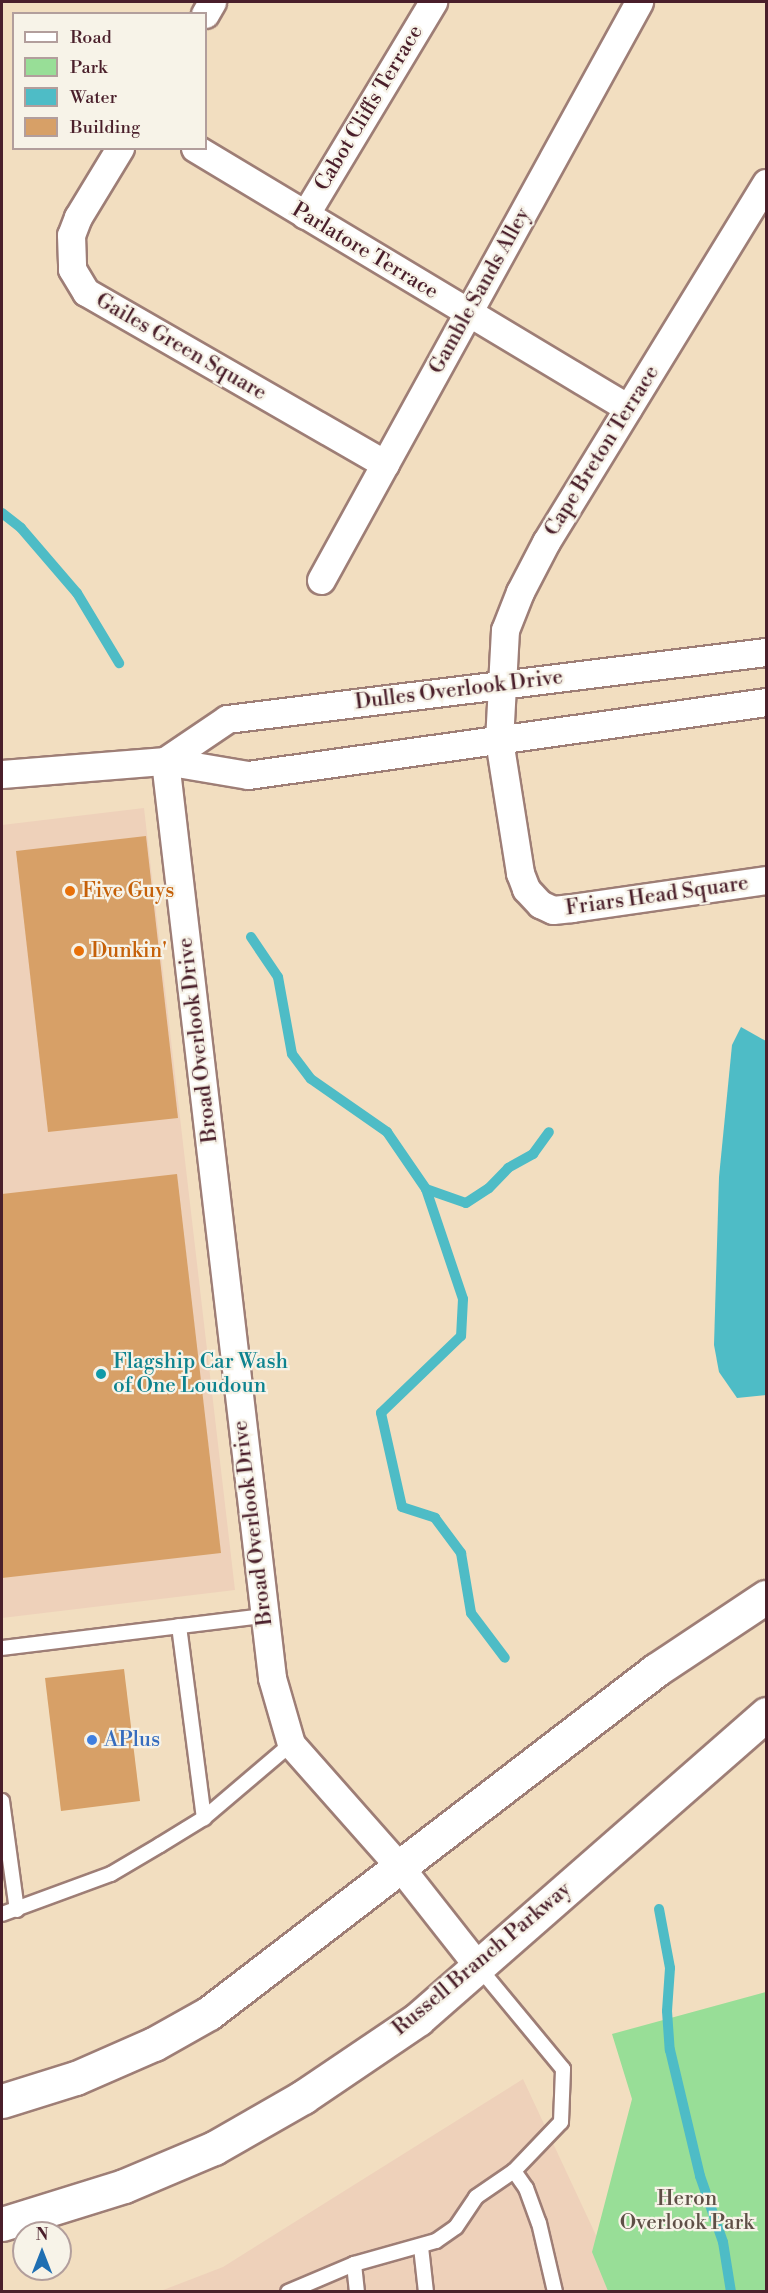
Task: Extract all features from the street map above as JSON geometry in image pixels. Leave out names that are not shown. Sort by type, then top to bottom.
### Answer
[{"type":"main road","points":[[2,2102],[76,2078],[154,2044],[209,2013],[656,1670],[766,1598]]},
{"type":"main road","name":"Russell Branch Parkway","points":[[2,2224],[124,2186],[214,2148],[303,2097],[418,2019],[766,1714]]},
{"type":"street","name":"Cabot Cliffs Terrace","points":[[305,214],[433,2]]},
{"type":"street","name":"Gamble Sands Alley","points":[[321,580],[639,2]]},
{"type":"street","name":"Gailes Green Square","points":[[119,150],[78,217],[71,235],[72,269],[86,292],[385,464]]},
{"type":"street","name":"Parlatore Terrace","points":[[198,150],[628,408]]},
{"type":"street","name":"Cape Breton Terrace","points":[[499,740],[505,630],[520,592],[628,408],[766,183]]},
{"type":"street","name":"Dulles Overlook Drive","points":[[165,761],[227,719],[766,652]]},
{"type":"street","name":"Dulles Overlook Drive","points":[[2,774],[165,761],[248,775],[766,702]]},
{"type":"street","name":"Friars Head Square","points":[[499,740],[520,873],[526,889],[540,904],[554,910],[766,880]]},
{"type":"street","name":"Broad Overlook Drive","points":[[165,761],[272,1678],[291,1744],[400,1867],[477,1965]]},
{"type":"lane","points":[[2,1648],[263,1616]]},
{"type":"lane","points":[[179,1626],[204,1818]]},
{"type":"lane","points":[[2,1914],[111,1874],[204,1818],[291,1744]]},
{"type":"lane","points":[[2,1801],[17,1910]]},
{"type":"lane","points":[[288,2292],[354,2264],[421,2247],[456,2227],[476,2197],[514,2171],[561,2122],[563,2069],[477,1965]]},
{"type":"lane","points":[[514,2171],[525,2188],[539,2223],[555,2292]]},
{"type":"lane","points":[[421,2247],[426,2292]]},
{"type":"lane","points":[[354,2264],[357,2292]]},
{"type":"shaded area","points":[[144,808],[235,1590],[2,1618],[2,825]]},
{"type":"shaded area","points":[[523,2079],[622,2291],[158,2292],[223,2267]]},
{"type":"green space","name":"Heron Overlook Park","points":[[766,1992],[766,2291],[608,2291],[592,2252],[632,2099],[612,2034]]},
{"type":"water","points":[[741,1027],[766,1041],[766,1395],[737,1398],[719,1372],[714,1345],[719,1177],[732,1045]]},
{"type":"building","points":[[146,836],[178,1118],[48,1132],[16,851]]},
{"type":"building","name":"Flagship Car Wash of One Loudoun","points":[[177,1174],[221,1553],[2,1578],[2,1194]]},
{"type":"building","name":"APlus","points":[[124,1669],[140,1801],[61,1811],[45,1678]]},
{"type":"waterway","points":[[2,513],[21,528],[77,593],[119,663]]},
{"type":"waterway","points":[[251,937],[278,977],[292,1054],[311,1079],[387,1132],[426,1189],[463,1299],[461,1336],[381,1413],[402,1507],[435,1518],[461,1553],[471,1613],[505,1658]]},
{"type":"waterway","points":[[426,1189],[466,1203],[489,1188],[508,1168],[533,1154],[549,1132]]},
{"type":"waterway","points":[[659,1909],[670,1968],[667,2011],[670,2050],[700,2176],[723,2242],[731,2292]]},
{"type":"place","name":"Five Guys","points":[[70,891]]},
{"type":"place","name":"Dunkin'","points":[[79,951]]},
{"type":"place","name":"Flagship Car Wash of One Loudoun","points":[[101,1374]]},
{"type":"place","name":"APlus","points":[[92,1740]]}]
